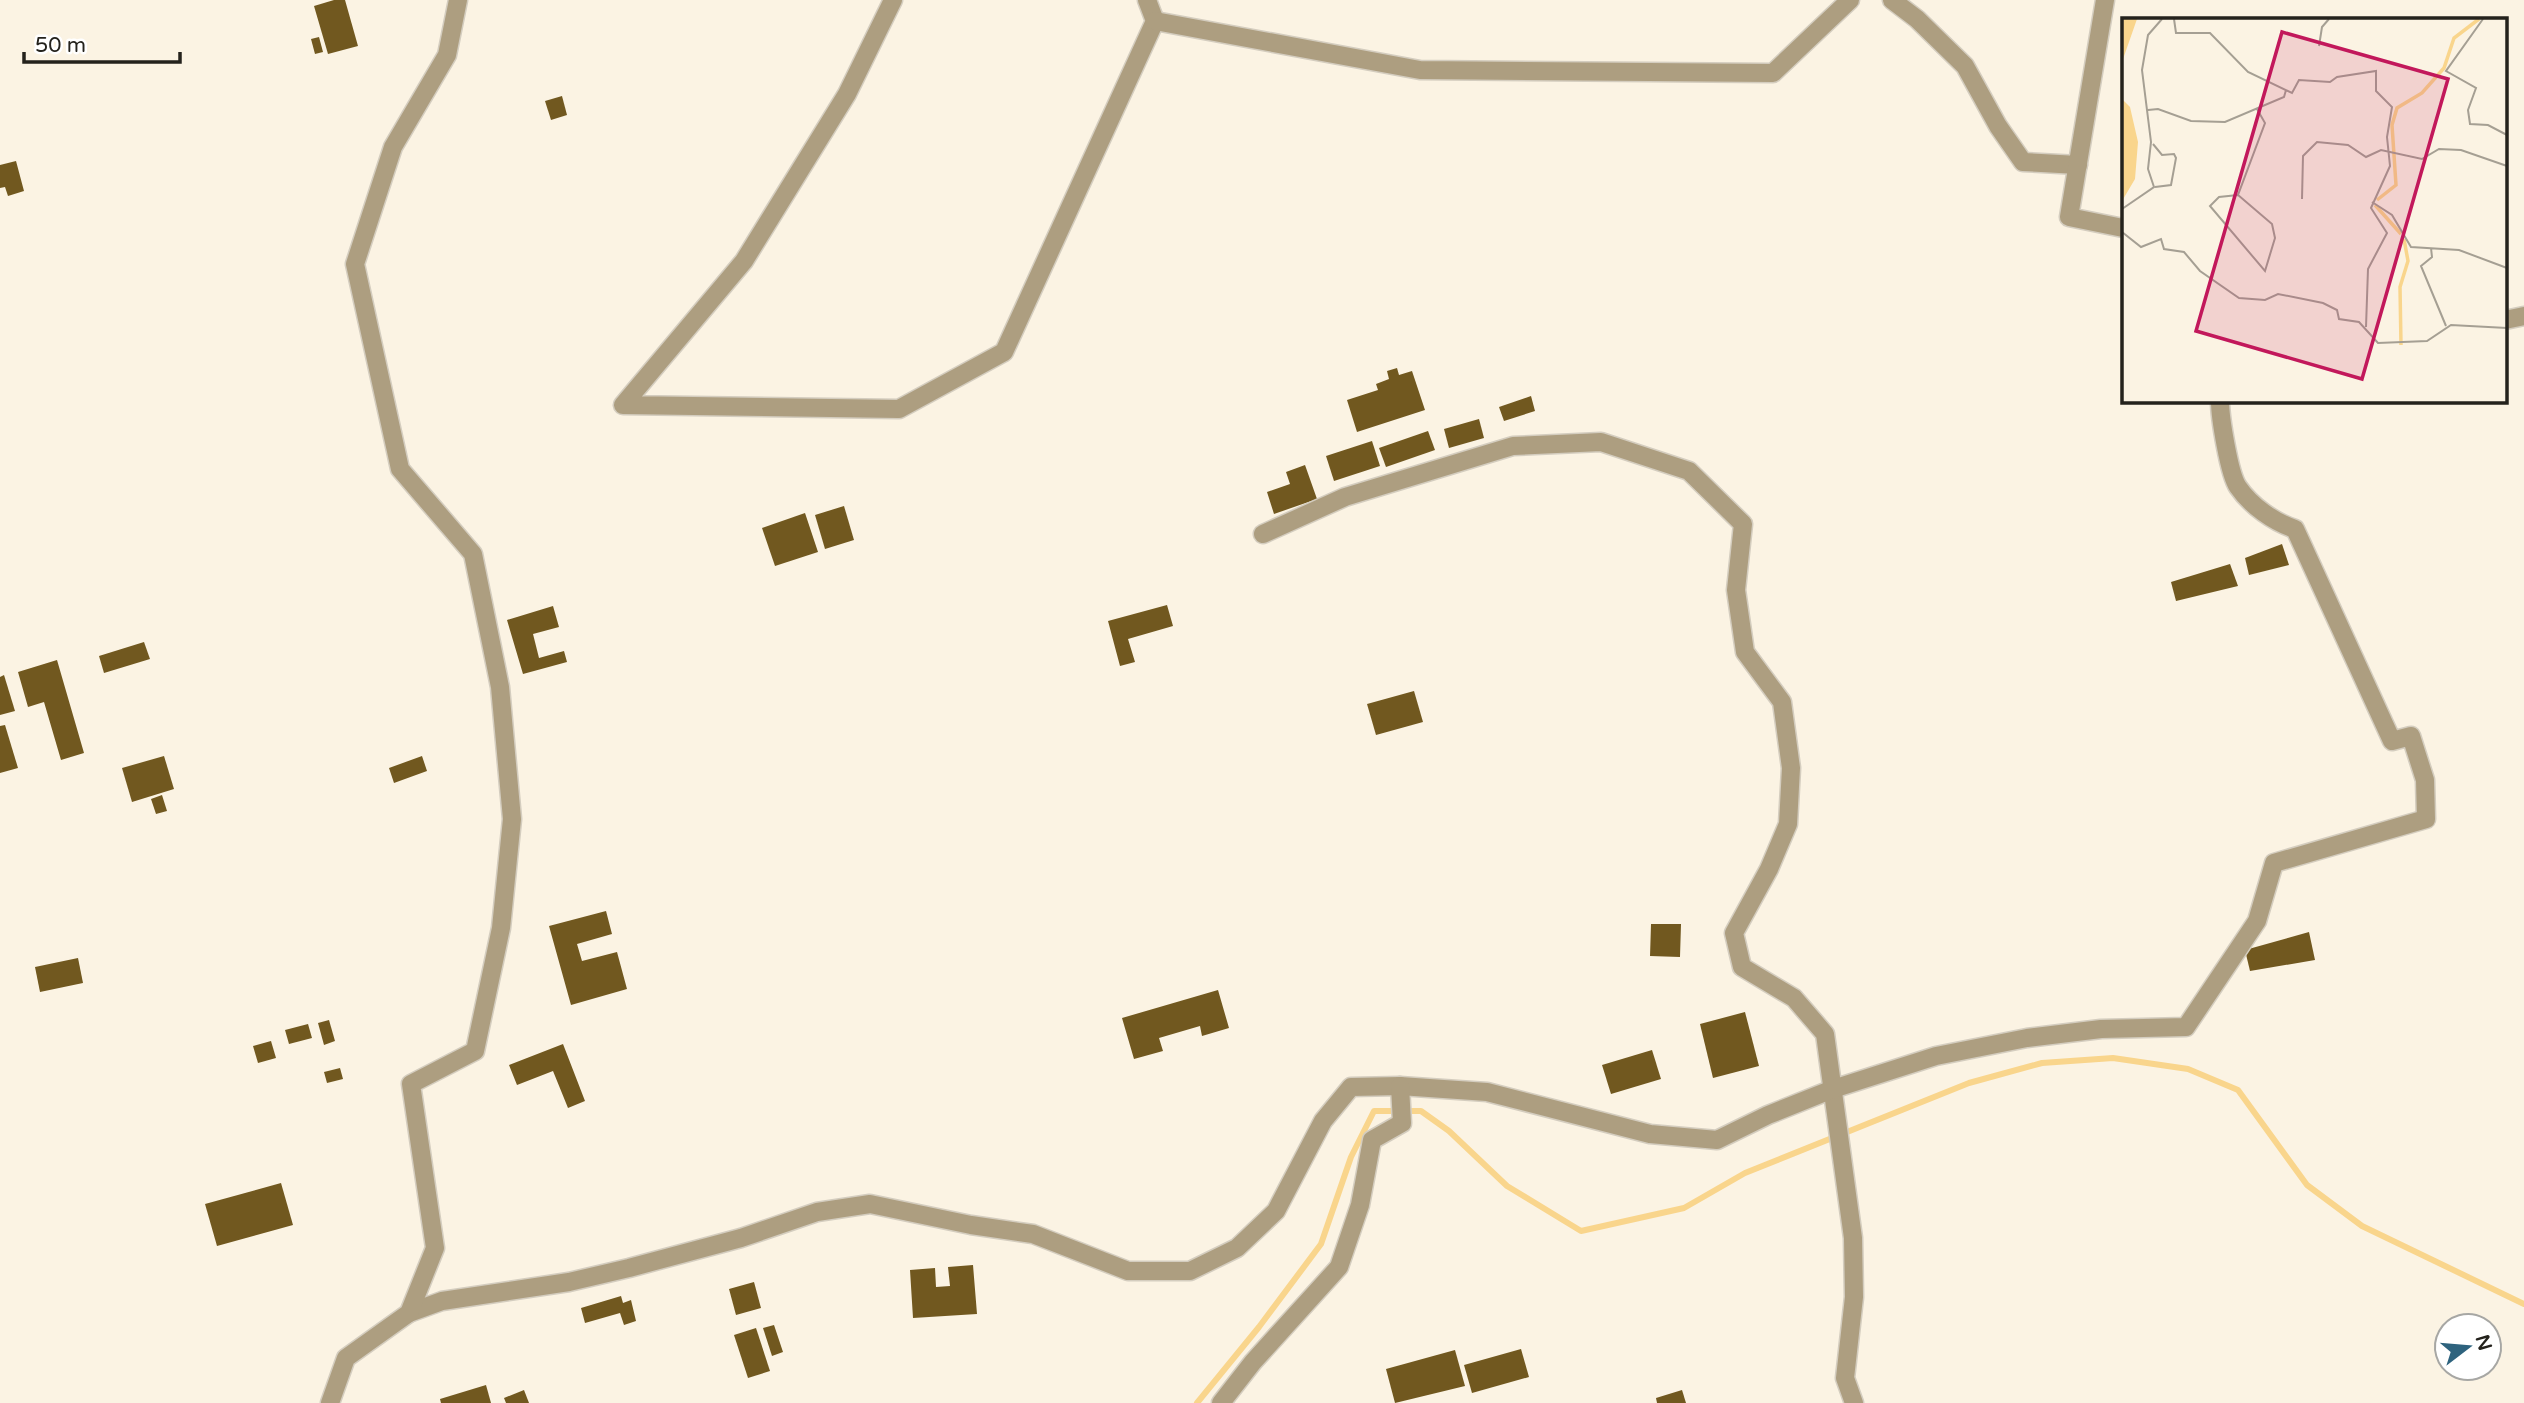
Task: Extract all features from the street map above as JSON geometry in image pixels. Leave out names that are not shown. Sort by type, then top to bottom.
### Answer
[{"type":"street","points":[[409,1313],[435,1248],[411,1084],[475,1051],[501,928],[512,819],[500,687],[473,554],[400,469],[355,264],[393,147],[447,55],[458,0]]},
{"type":"street","points":[[893,0],[848,94],[744,261],[623,405],[899,409],[1004,352],[1155,21],[1147,0]]},
{"type":"street","points":[[1155,21],[1420,70],[1773,73],[1850,0]]},
{"type":"street","points":[[1892,0],[1917,19],[1965,66],[1998,126],[2023,162],[2077,165]]},
{"type":"street","points":[[2105,0],[2069,217],[2122,229]]},
{"type":"street","points":[[2506,320],[2524,316]]},
{"type":"street","points":[[330,1403],[346,1358],[409,1313],[442,1301],[569,1282],[629,1268],[741,1238],[817,1212],[870,1204],[971,1225],[1032,1234],[1128,1270],[1190,1271],[1237,1248],[1276,1211],[1324,1121],[1351,1087],[1400,1086],[1488,1092],[1650,1134],[1717,1140],[1768,1115],[1832,1090],[1936,1056],[2026,1038],[2101,1029],[2186,1027],[2257,921],[2274,863],[2426,819],[2425,780],[2411,736],[2392,741],[2295,529],[2274,522],[2237,486],[2220,417],[2220,402]]},
{"type":"street","points":[[1263,534],[1345,497],[1513,446],[1601,442],[1689,471],[1743,524],[1736,590],[1745,652],[1782,702],[1791,768],[1788,824],[1769,869],[1734,933],[1742,967],[1794,998],[1825,1034],[1844,1156],[1853,1238],[1854,1297],[1845,1378],[1854,1403]]},
{"type":"street","points":[[1222,1403],[1253,1362],[1339,1267],[1360,1205],[1372,1139],[1402,1123],[1400,1086]]},
{"type":"building","points":[[345,0],[358,46],[328,54],[314,6]]},
{"type":"building","points":[[319,37],[323,52],[315,54],[311,39]]},
{"type":"building","points":[[562,96],[567,115],[551,120],[545,101]]},
{"type":"building","points":[[16,161],[24,191],[8,196],[5,187],[0,188],[0,165]]},
{"type":"building","points":[[1397,368],[1399,375],[1412,371],[1425,410],[1357,432],[1347,400],[1378,390],[1376,384],[1389,379],[1387,371]]},
{"type":"building","points":[[1531,396],[1535,411],[1504,421],[1499,407]]},
{"type":"building","points":[[1479,419],[1484,438],[1449,448],[1444,429]]},
{"type":"building","points":[[1428,431],[1435,450],[1386,467],[1379,448]]},
{"type":"building","points":[[1372,441],[1380,466],[1334,481],[1326,456]]},
{"type":"building","points":[[1305,465],[1317,499],[1274,514],[1267,492],[1290,484],[1286,472]]},
{"type":"building","points":[[844,506],[854,540],[825,549],[815,515]]},
{"type":"building","points":[[805,513],[818,552],[775,566],[762,528]]},
{"type":"building","points":[[2282,544],[2289,565],[2249,575],[2245,558]]},
{"type":"building","points":[[2230,564],[2238,586],[2176,601],[2171,582]]},
{"type":"building","points":[[1167,605],[1173,626],[1128,639],[1135,662],[1120,666],[1108,621]]},
{"type":"building","points":[[553,606],[559,627],[533,634],[539,658],[564,651],[567,662],[523,674],[507,620]]},
{"type":"building","points":[[144,642],[150,659],[104,673],[99,656]]},
{"type":"building","points":[[57,660],[84,753],[61,760],[44,702],[28,707],[18,672]]},
{"type":"building","points":[[4,675],[15,711],[0,715],[0,677]]},
{"type":"building","points":[[1414,691],[1423,722],[1376,735],[1367,704]]},
{"type":"building","points":[[5,725],[18,768],[0,773],[0,726]]},
{"type":"building","points":[[164,756],[174,789],[132,802],[122,768]]},
{"type":"building","points":[[422,756],[427,771],[394,783],[389,768]]},
{"type":"building","points":[[162,795],[167,811],[156,814],[151,799]]},
{"type":"building","points":[[606,911],[612,934],[577,944],[582,961],[617,952],[627,989],[571,1005],[549,926]]},
{"type":"building","points":[[1651,924],[1681,924],[1680,957],[1650,956]]},
{"type":"building","points":[[2309,932],[2315,960],[2250,971],[2245,950]]},
{"type":"building","points":[[78,958],[83,983],[40,992],[35,967]]},
{"type":"building","points":[[1218,990],[1229,1028],[1202,1036],[1200,1026],[1159,1038],[1163,1051],[1134,1059],[1122,1018]]},
{"type":"building","points":[[1745,1012],[1759,1066],[1713,1078],[1700,1024]]},
{"type":"building","points":[[329,1020],[335,1041],[324,1045],[318,1023]]},
{"type":"building","points":[[308,1024],[312,1038],[289,1044],[285,1030]]},
{"type":"building","points":[[271,1041],[276,1058],[258,1063],[253,1046]]},
{"type":"building","points":[[563,1044],[585,1101],[568,1108],[553,1071],[517,1085],[509,1065]]},
{"type":"building","points":[[1652,1050],[1661,1079],[1611,1094],[1602,1065]]},
{"type":"building","points":[[340,1068],[343,1079],[327,1083],[324,1072]]},
{"type":"building","points":[[281,1183],[293,1225],[217,1246],[205,1204]]},
{"type":"building","points":[[973,1265],[977,1314],[913,1318],[910,1270],[935,1268],[936,1287],[950,1286],[948,1267]]},
{"type":"building","points":[[754,1282],[761,1308],[736,1315],[729,1289]]},
{"type":"building","points":[[621,1296],[623,1303],[631,1300],[636,1321],[624,1325],[620,1313],[585,1323],[581,1308]]},
{"type":"building","points":[[774,1325],[783,1352],[772,1356],[763,1328]]},
{"type":"building","points":[[756,1328],[770,1371],[748,1378],[734,1335]]},
{"type":"building","points":[[1521,1349],[1529,1377],[1472,1393],[1464,1365]]},
{"type":"building","points":[[1455,1350],[1465,1386],[1395,1403],[1386,1369]]},
{"type":"building","points":[[486,1385],[491,1403],[441,1403],[440,1399]]},
{"type":"building","points":[[524,1390],[529,1403],[506,1403],[504,1398]]},
{"type":"building","points":[[1682,1390],[1686,1403],[1657,1403],[1656,1398]]},
{"type":"waterway","points":[[1197,1403],[1259,1327],[1321,1244],[1351,1157],[1374,1111],[1421,1111],[1449,1131],[1507,1186],[1581,1231],[1684,1208],[1745,1173],[1969,1083],[2042,1063],[2113,1058],[2188,1069],[2238,1090],[2307,1185],[2362,1226],[2524,1304]]}]
